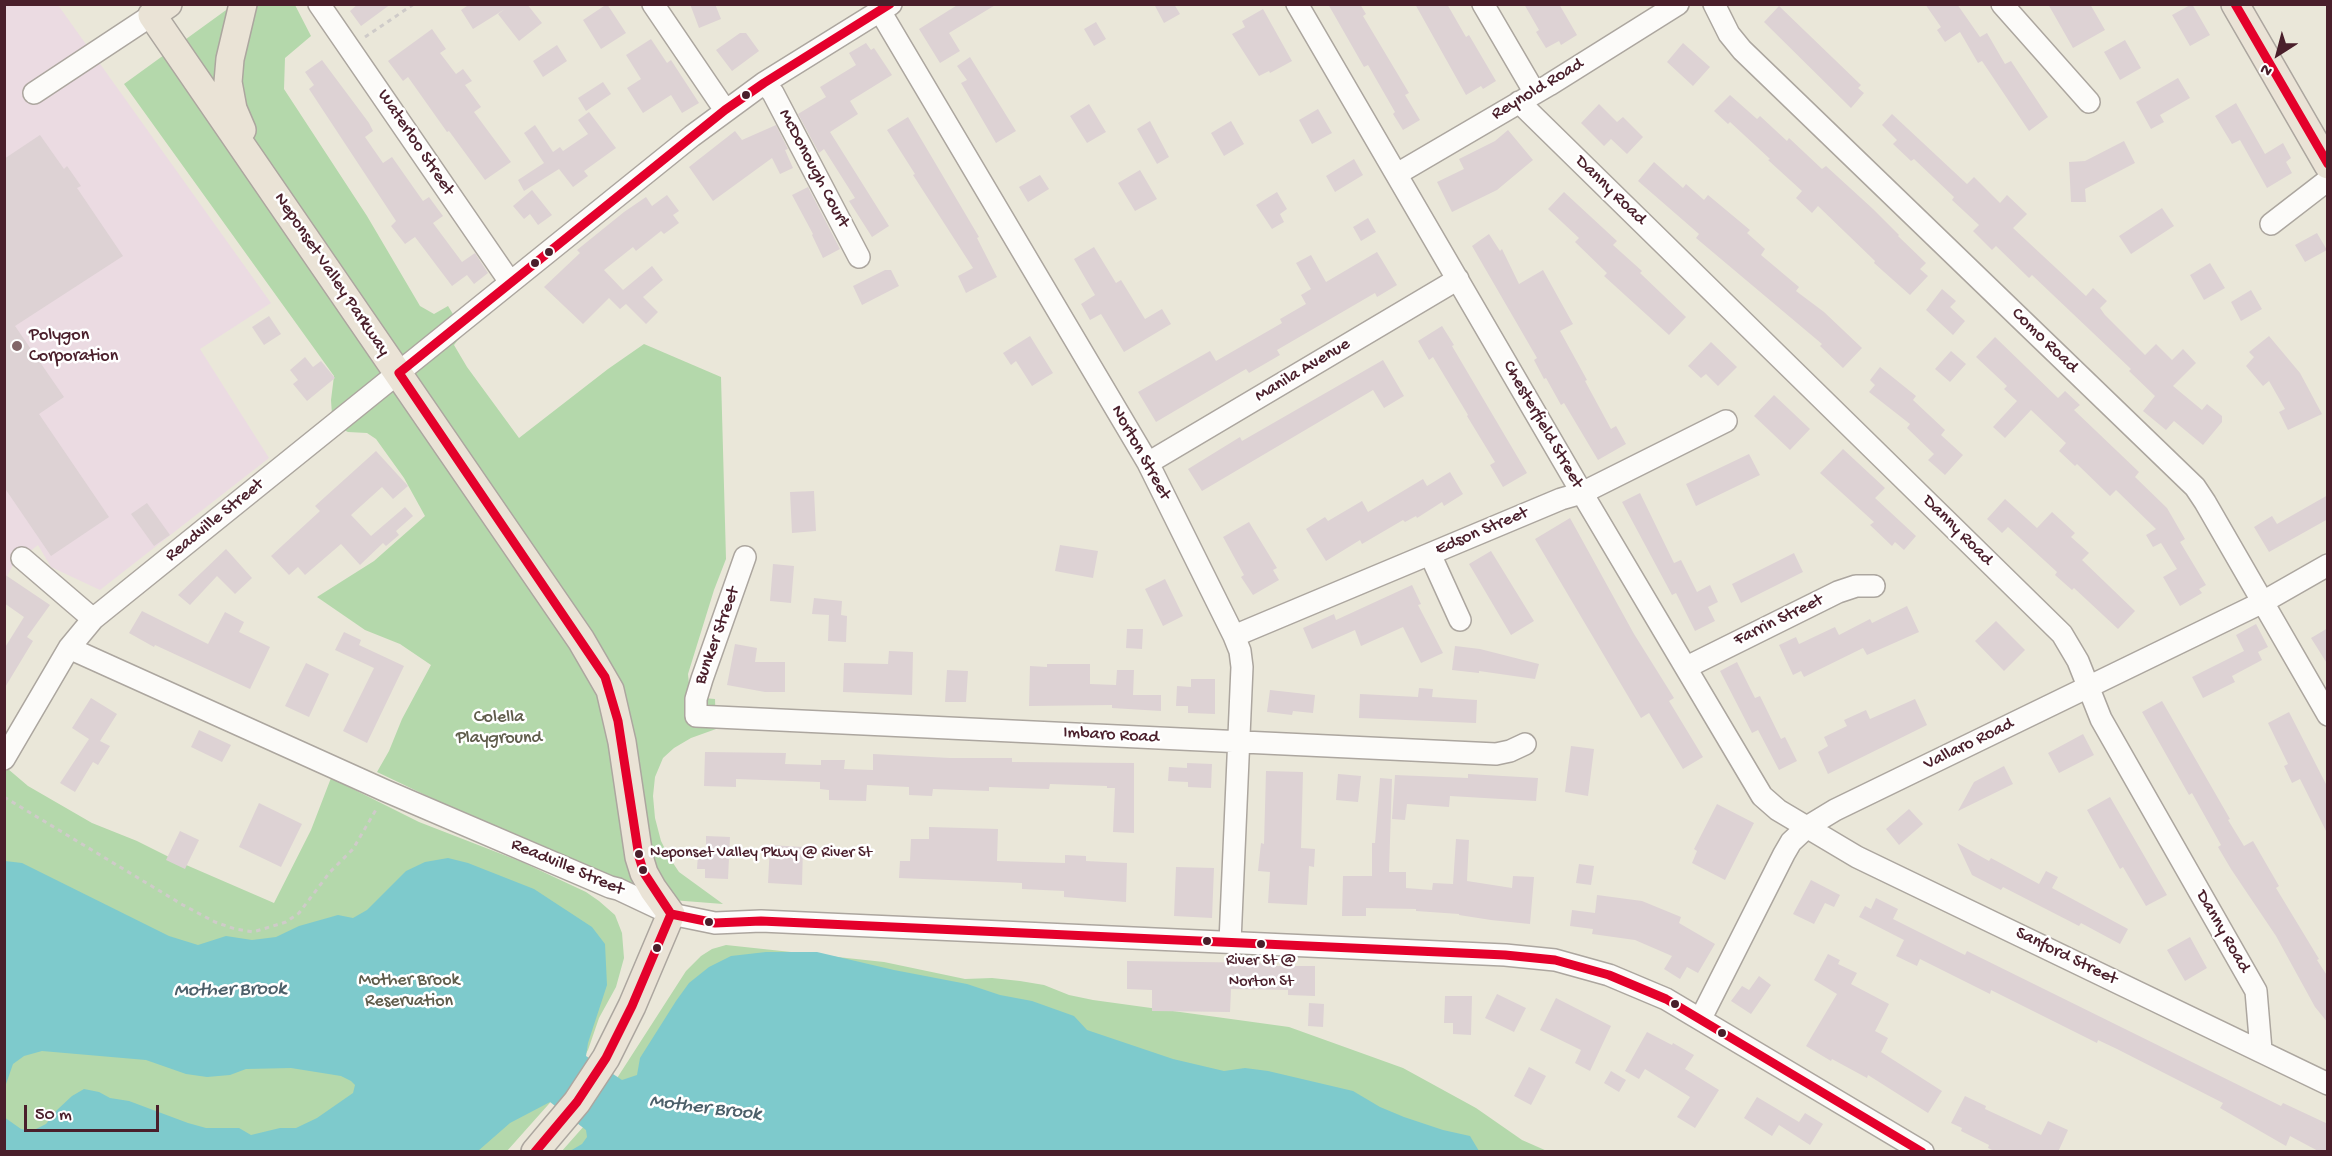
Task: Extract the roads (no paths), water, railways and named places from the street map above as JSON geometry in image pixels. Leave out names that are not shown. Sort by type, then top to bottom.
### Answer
[{"type":"main road","name":"Neponset Valley Parkway","points":[[197,80],[210,89],[223,86],[243,4]]},
{"type":"main road","points":[[2235,4],[2328,165]]},
{"type":"main road","name":"Neponset Valley Parkway","points":[[160,10],[197,80],[605,678],[618,721],[639,857],[644,873],[671,914]]},
{"type":"main road","name":"Neponset Valley Parkway","points":[[230,59],[228,82],[233,109],[261,172]]},
{"type":"main road","points":[[535,1152],[582,1095],[606,1058],[632,1006],[671,914]]},
{"type":"street","name":"Waterloo Street","points":[[319,4],[510,282]]},
{"type":"street","points":[[653,4],[725,111]]},
{"type":"street","name":"Chesterfield Street","points":[[1297,4],[1582,494],[1762,796],[1778,810],[1807,827]]},
{"type":"street","name":"Danny Road","points":[[1484,4],[1527,98],[2062,634],[2078,661],[2101,719],[2256,992],[2261,1050]]},
{"type":"street","name":"Reynold Road","points":[[1397,174],[1527,98],[1678,4]]},
{"type":"street","name":"Como Road","points":[[1714,4],[1730,34],[1742,50],[2195,487],[2328,715]]},
{"type":"street","points":[[2002,4],[2089,102]]},
{"type":"street","name":"Readville Street","points":[[886,8],[764,83],[725,111],[93,619],[69,648],[386,791],[599,883],[618,889],[671,914],[715,923],[761,921],[1505,955],[1555,960],[1638,985],[1701,1018],[1923,1152]]},
{"type":"street","name":"Norton Street","points":[[886,8],[1148,463],[1240,651],[1242,667],[1240,741],[1230,942]]},
{"type":"street","points":[[34,93],[160,10]]},
{"type":"street","name":"McDonough Court","points":[[764,83],[773,93],[860,257]]},
{"type":"street","points":[[2271,224],[2328,180]]},
{"type":"street","name":"Manila Avenue","points":[[1148,463],[1458,279]]},
{"type":"street","name":"Edson Street","points":[[1234,636],[1562,499],[1582,494],[1726,421]]},
{"type":"street","points":[[1430,554],[1460,621]]},
{"type":"street","name":"Bunker Street","points":[[696,716],[696,699],[746,557]]},
{"type":"street","points":[[22,558],[93,619]]},
{"type":"street","name":"Vallaro Road","points":[[1701,1018],[1784,854],[1791,842],[1807,827],[1835,810],[2263,602],[2328,565]]},
{"type":"street","name":"Farrin Street","points":[[1687,667],[1838,592],[1856,586],[1874,586]]},
{"type":"street","points":[[4,759],[69,648]]},
{"type":"street","name":"Imbaro Road","points":[[696,716],[1496,754],[1510,752],[1525,744]]},
{"type":"street","name":"Sanford Street","points":[[1807,827],[1857,857],[2328,1084]]},
{"type":"water","name":"Mother Brook","points":[[448,858],[468,863],[534,889],[592,927],[605,944],[607,985],[586,1056],[622,1080],[637,1075],[640,1058],[676,1001],[689,983],[709,967],[731,956],[766,952],[817,952],[967,984],[1000,995],[1032,1001],[1074,1016],[1087,1030],[1173,1059],[1224,1071],[1245,1068],[1268,1071],[1353,1091],[1380,1107],[1404,1117],[1470,1136],[1479,1151],[570,1151],[582,1144],[587,1137],[586,1130],[550,1102],[510,1123],[478,1151],[5,1152],[4,1117],[21,1129],[32,1131],[46,1124],[72,1096],[84,1089],[99,1092],[110,1098],[129,1101],[206,1128],[239,1128],[251,1135],[280,1128],[296,1128],[317,1118],[353,1093],[355,1085],[341,1076],[291,1068],[246,1069],[230,1075],[207,1077],[186,1074],[146,1060],[42,1051],[24,1056],[13,1064],[5,1087],[5,861],[22,863],[169,936],[198,945],[226,936],[252,940],[276,937],[299,926],[338,915],[353,918],[367,910],[406,871],[425,862]]},
{"type":"place","name":"Polygon Corporation","points":[[17,346]]},
{"type":"place","name":"Neponset Valley Pkwy @ River St","points":[[639,854]]},
{"type":"place","name":"River St @ Norton St","points":[[1261,944]]},
{"type":"park label","name":"Colella Playground","points":[[499,728]]},
{"type":"park label","name":"Mother Brook Reservation","points":[[409,991]]}]
